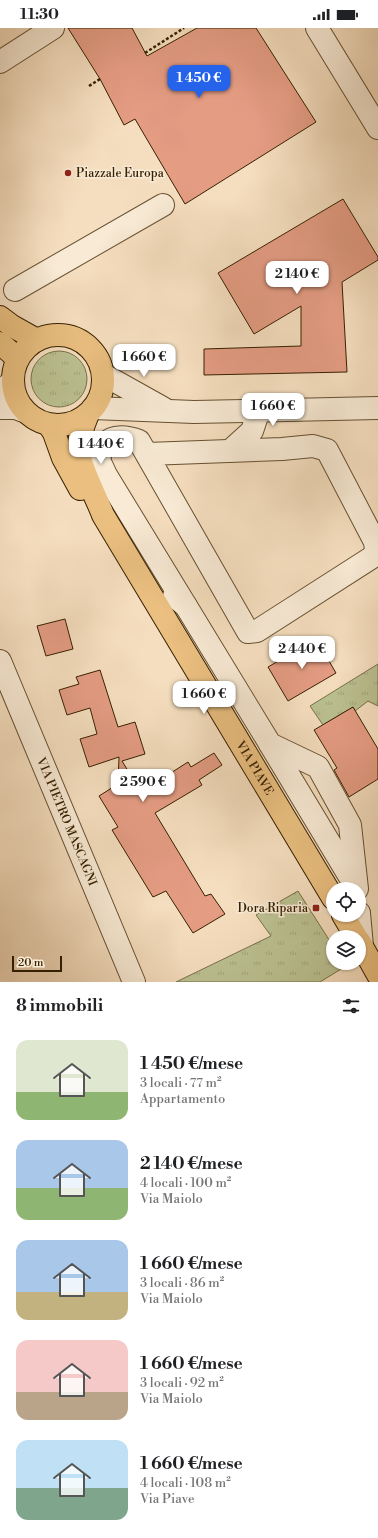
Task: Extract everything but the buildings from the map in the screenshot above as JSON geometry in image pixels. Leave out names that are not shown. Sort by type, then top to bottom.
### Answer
[{"type":"main road","points":[[0,317],[12,326],[37,340]]},
{"type":"main road","points":[[53,335],[67,335],[81,340],[96,354],[100,361],[104,375],[103,389],[98,403],[91,411],[76,422],[63,425],[49,425],[36,420],[26,412],[18,401],[13,387],[7,386],[18,359],[26,347],[37,340],[53,335]]},
{"type":"main road","points":[[0,343],[18,359]]},
{"type":"main road","name":"VIA PIAVE","points":[[91,411],[81,430],[78,444],[80,456],[103,514],[326,886]]},
{"type":"main road","name":"VIA PIAVE","points":[[49,425],[54,433],[63,458],[84,496],[103,514]]},
{"type":"main road","points":[[366,952],[378,975]]},
{"type":"street","points":[[0,62],[53,28]]},
{"type":"street","points":[[317,28],[378,128]]},
{"type":"street","points":[[15,290],[163,205]]},
{"type":"street","points":[[104,375],[168,410]]},
{"type":"street","points":[[0,408],[16,408],[26,412]]},
{"type":"street","points":[[91,411],[168,410],[194,412],[378,408]]},
{"type":"street","points":[[230,451],[252,431],[259,410]]},
{"type":"street","points":[[146,454],[282,449],[313,446],[327,450],[375,542],[376,550],[374,556],[257,631],[248,632],[146,454],[139,441],[128,437],[115,438],[105,444],[99,460],[106,475],[353,882]]},
{"type":"street","points":[[133,563],[186,606]]},
{"type":"street","name":"VIA PIETRO MASCAGNI","points":[[0,661],[134,982]]},
{"type":"street","points":[[270,744],[318,767],[350,826],[356,882]]},
{"type":"path","points":[[145,53],[184,28]]},
{"type":"path","points":[[89,86],[100,79]]},
{"type":"green space","points":[[59,351],[70,353],[79,359],[85,368],[87,379],[85,390],[79,399],[70,405],[59,407],[48,405],[39,399],[33,390],[31,379],[33,368],[39,359],[48,353]]},
{"type":"green space","points":[[378,664],[378,706],[368,701],[355,711],[353,707],[323,725],[310,706]]},
{"type":"green space","points":[[298,891],[326,935],[326,970],[340,970],[320,982],[176,982],[271,936],[256,915]]},
{"type":"place","name":"Piazzale Europa","points":[[68,173]]},
{"type":"place","name":"Dora Riparia","points":[[316,908]]}]
